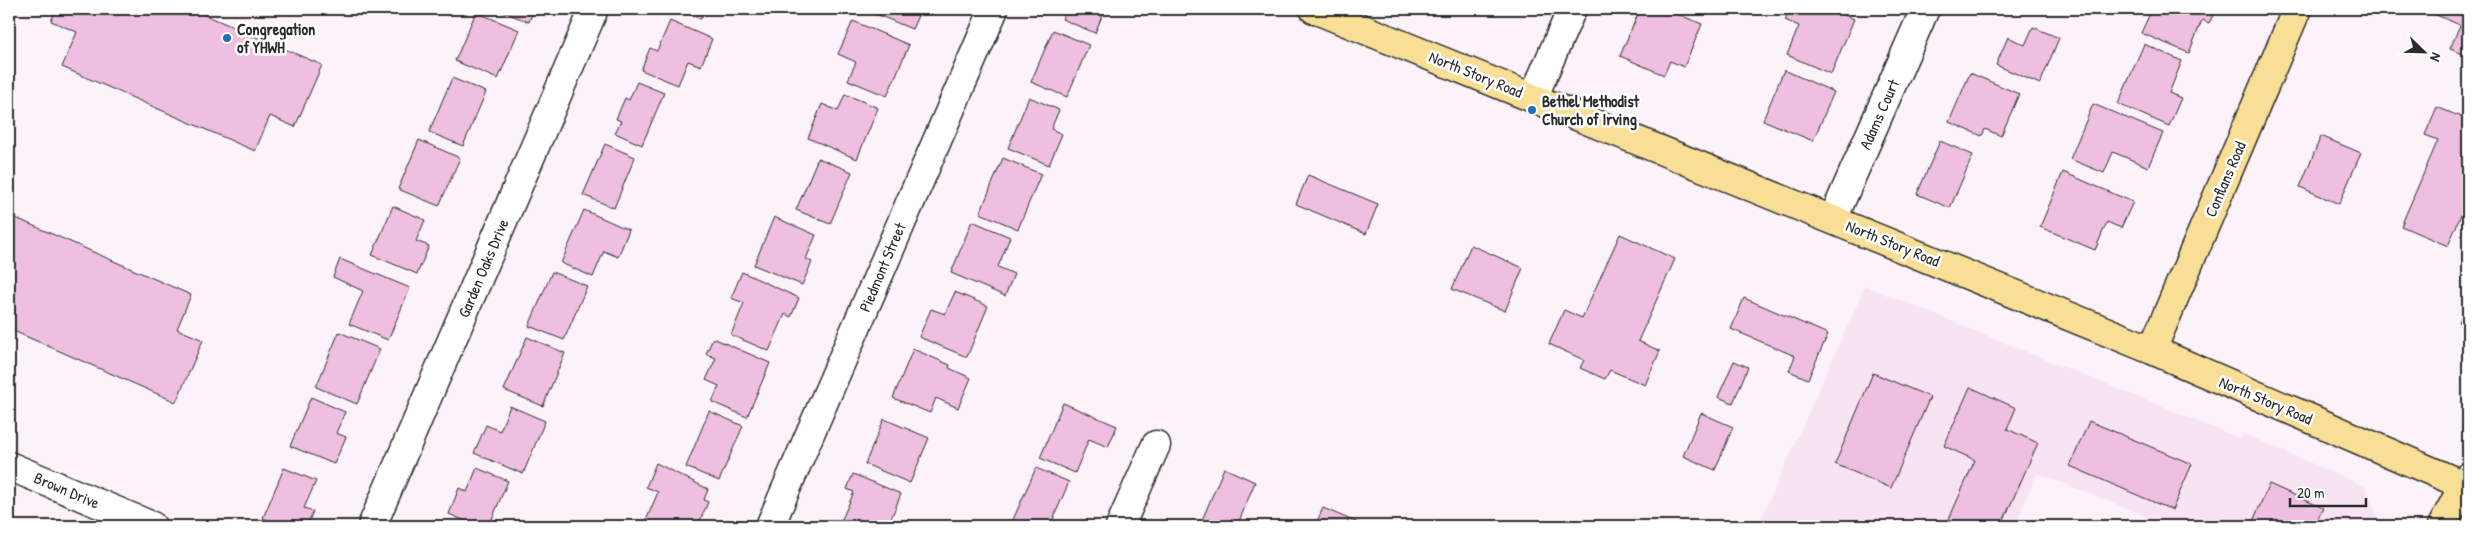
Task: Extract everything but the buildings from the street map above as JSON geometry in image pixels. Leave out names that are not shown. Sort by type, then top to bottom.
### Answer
[{"type":"main road","name":"North Story Road","points":[[1314,9],[2152,350],[2467,483]]},
{"type":"main road","name":"Conflans Road","points":[[2152,350],[2297,9]]},
{"type":"main road","points":[[2442,526],[2467,483]]},
{"type":"street","name":"Garden Oaks Drive","points":[[372,526],[594,9]]},
{"type":"street","name":"Piedmont Street","points":[[770,526],[994,9]]},
{"type":"street","points":[[1534,98],[1572,9]]},
{"type":"street","name":"Adams Court","points":[[1833,219],[1925,9]]},
{"type":"street","points":[[1120,526],[1156,445]]},
{"type":"street","name":"Brown Drive","points":[[9,466],[152,526]]},
{"type":"shaded area","points":[[1865,286],[2241,439],[2244,434],[2366,487],[2381,526],[2171,526],[2037,473],[2015,526],[1758,526]]},
{"type":"place","name":"Congregation of YHWH","points":[[227,38]]},
{"type":"place","name":"Bethel Methodist Church of Irving","points":[[1532,110]]}]
